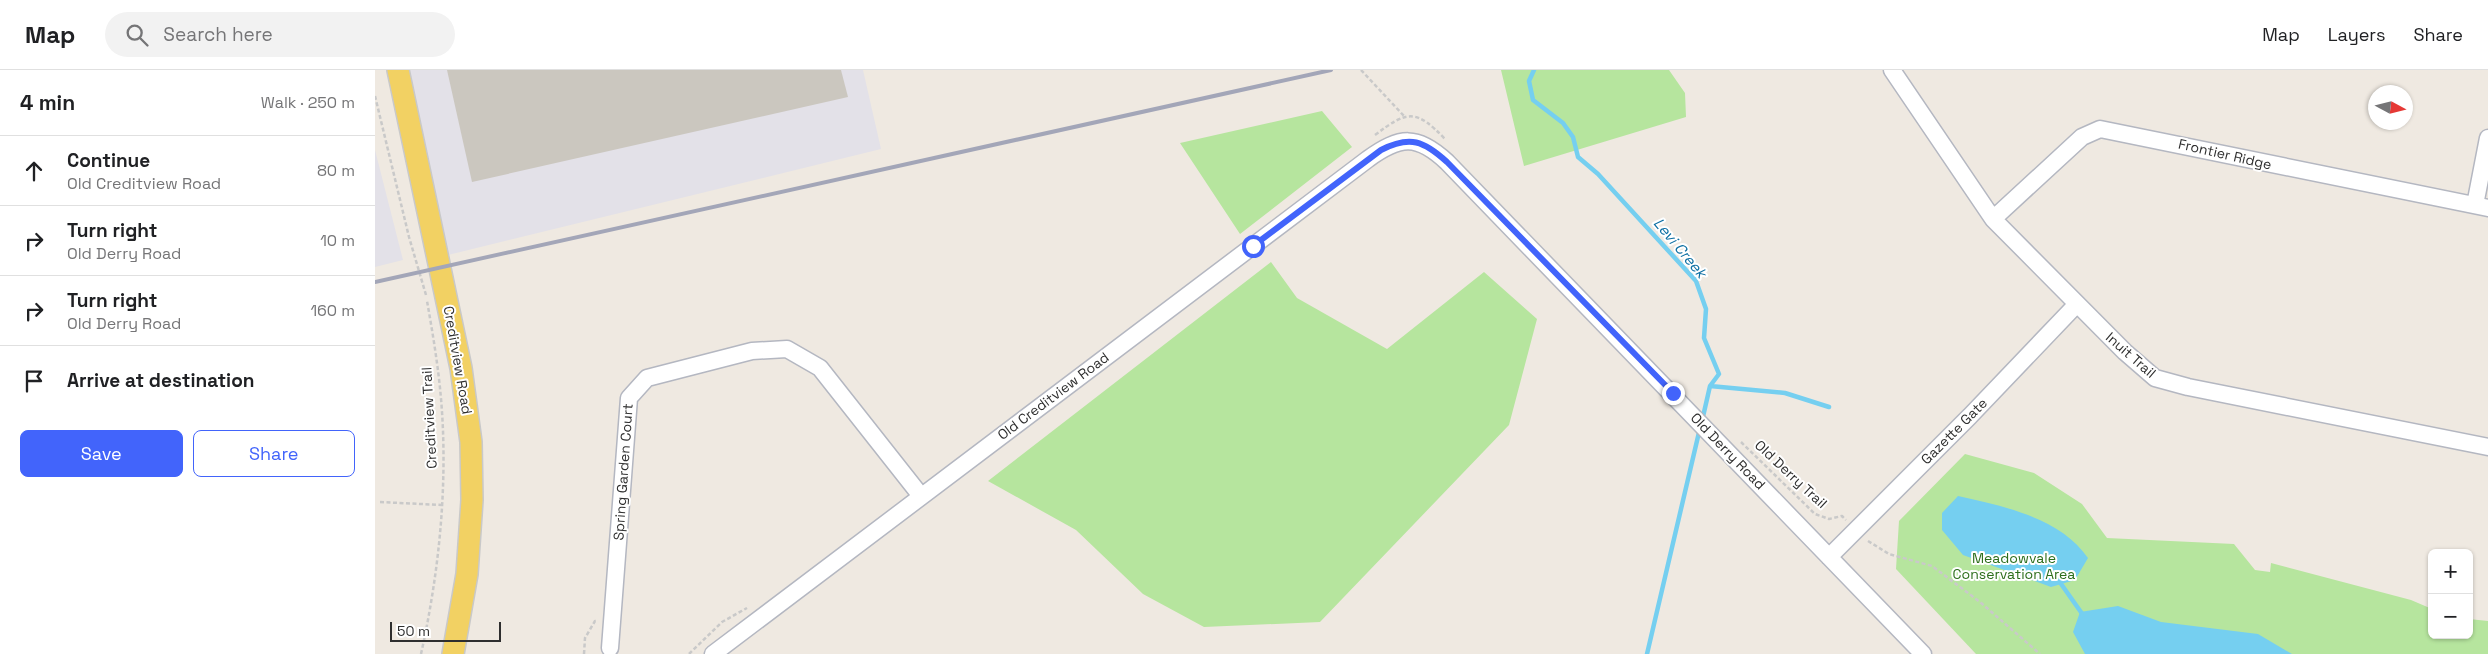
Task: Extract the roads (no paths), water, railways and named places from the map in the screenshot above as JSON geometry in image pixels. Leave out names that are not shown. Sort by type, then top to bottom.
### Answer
[{"type":"main road","name":"Creditview Road","points":[[398,70],[461,368],[471,442],[472,500],[467,574],[453,654]]},
{"type":"street","name":"Inuit Trail","points":[[1892,70],[1993,219],[2077,304],[2155,378],[2188,388],[2488,448]]},
{"type":"street","name":"Frontier Ridge","points":[[1993,219],[2082,137],[2100,129],[2482,207]]},
{"type":"street","points":[[2482,207],[2488,138]]},
{"type":"street","name":"Old Derry Road","points":[[1396,142],[1406,140],[1420,143],[1434,150],[1673,393],[1731,442],[1829,557],[1923,654]]},
{"type":"street","name":"Old Creditview Road","points":[[713,654],[1368,159],[1396,142]]},
{"type":"street","name":"Gazette Gate","points":[[1829,557],[1970,416],[2077,304]]},
{"type":"street","name":"Spring Garden Court","points":[[610,648],[629,398],[647,378],[752,352],[787,349],[820,368],[921,496]]},
{"type":"water","points":[[1958,496],[2012,509],[2047,523],[2063,533],[2077,544],[2088,558],[2075,580],[2051,587],[1963,555],[1942,530],[1942,513]]},
{"type":"water","points":[[2118,606],[2161,622],[2258,634],[2292,654],[2085,654],[2073,632],[2080,612]]},
{"type":"waterway","name":"Levi Creek","points":[[1534,70],[1529,81],[1533,100],[1563,123],[1573,137],[1578,157],[1598,174],[1696,281],[1706,309],[1704,338],[1719,374],[1710,386],[1702,421]]},
{"type":"waterway","points":[[1710,386],[1785,393],[1829,407]]},
{"type":"waterway","name":"Levi Creek","points":[[1647,654],[1700,428]]},
{"type":"waterway","points":[[2059,581],[2083,615]]},
{"type":"railway","points":[[375,282],[1331,70]]},
{"type":"park label","name":"Meadowvale Conservation Area","points":[[2014,566]]}]
